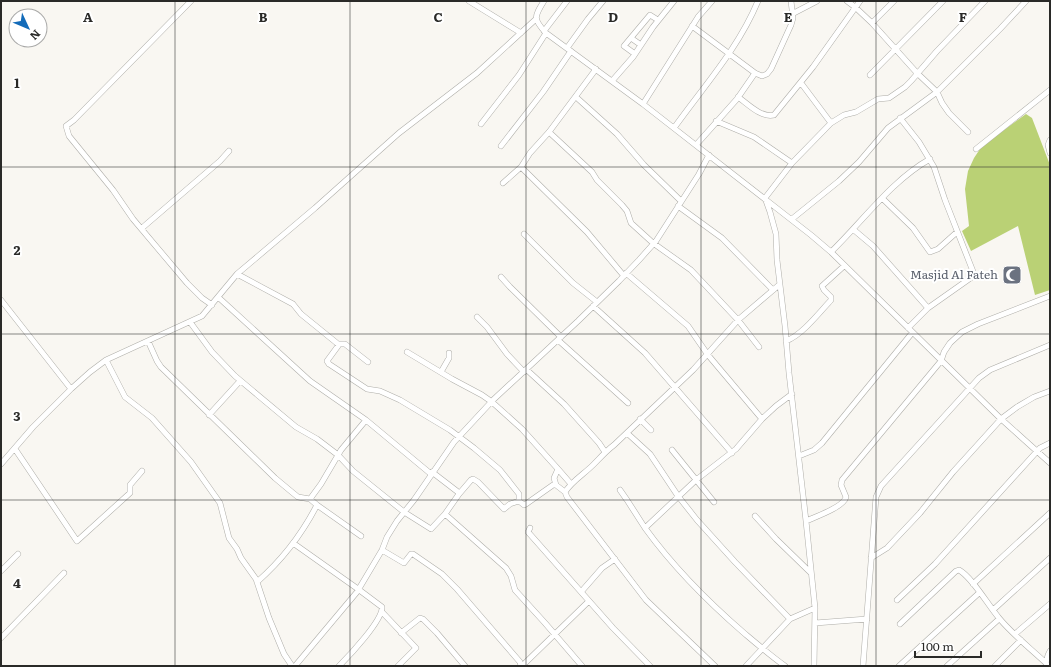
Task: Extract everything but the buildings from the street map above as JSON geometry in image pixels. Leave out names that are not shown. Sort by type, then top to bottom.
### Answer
[{"type":"street","points":[[191,1],[74,120],[66,126],[69,136],[142,228],[187,283],[202,298],[212,305]]},
{"type":"street","points":[[469,1],[522,33]]},
{"type":"street","points":[[544,1],[537,12],[536,19],[539,26],[545,32],[643,104],[792,219],[831,252],[1001,419],[1050,462]]},
{"type":"street","points":[[481,124],[519,75],[545,32],[567,1]]},
{"type":"street","points":[[501,146],[543,92],[588,18],[603,1]]},
{"type":"street","points":[[612,81],[635,54],[658,20],[674,1]]},
{"type":"street","points":[[643,104],[698,17],[712,1]]},
{"type":"street","points":[[674,128],[730,53],[751,20],[758,1]]},
{"type":"street","points":[[692,26],[755,73],[762,76],[767,74],[771,69],[791,25],[791,1]]},
{"type":"street","points":[[792,14],[816,1]]},
{"type":"street","points":[[847,1],[872,24],[917,73],[937,92],[949,113],[968,132]]},
{"type":"street","points":[[738,97],[758,112],[768,116],[774,115],[785,100],[801,83],[860,1]]},
{"type":"street","points":[[872,24],[894,1]]},
{"type":"street","points":[[870,76],[943,1]]},
{"type":"street","points":[[765,198],[792,163],[831,123],[844,115],[856,112],[878,99],[889,98],[908,84],[985,1]]},
{"type":"street","points":[[792,219],[859,162],[888,128],[937,92],[1026,1]]},
{"type":"street","points":[[635,54],[624,46],[650,15],[658,20]]},
{"type":"street","points":[[1,464],[33,427],[70,389],[106,360],[202,316],[237,274],[315,208],[399,133],[477,73],[536,19]]},
{"type":"street","points":[[631,38],[641,45]]},
{"type":"street","points":[[504,183],[521,167],[530,153],[549,132],[596,69]]},
{"type":"street","points":[[696,146],[738,97],[755,73]]},
{"type":"street","points":[[801,83],[831,123]]},
{"type":"street","points":[[976,149],[1050,90]]},
{"type":"street","points":[[576,97],[617,134],[680,203],[722,238],[773,290]]},
{"type":"street","points":[[900,118],[919,142],[934,167],[945,200],[974,274],[972,277],[928,308],[908,328]]},
{"type":"street","points":[[716,122],[754,137],[792,163]]},
{"type":"street","points":[[549,132],[592,172],[602,185],[622,205],[627,211],[631,223],[653,243],[691,270],[738,320],[759,347]]},
{"type":"street","points":[[1050,140],[1048,144],[1050,153]]},
{"type":"street","points":[[142,228],[220,161],[229,151]]},
{"type":"street","points":[[295,666],[358,589],[382,550],[387,537],[459,437],[492,402],[625,275],[653,243],[699,174],[709,155]]},
{"type":"street","points":[[831,252],[854,230],[882,198],[916,167],[930,159]]},
{"type":"street","points":[[521,167],[591,236],[625,275],[688,326],[708,355],[762,419]]},
{"type":"street","points":[[765,198],[776,234],[776,260],[785,326],[815,608],[814,666]]},
{"type":"street","points":[[882,198],[913,228],[930,252],[938,249],[957,232]]},
{"type":"street","points":[[854,230],[873,246],[928,308]]},
{"type":"street","points":[[524,234],[645,353],[732,453]]},
{"type":"street","points":[[786,341],[803,330],[831,300],[831,297],[822,286],[844,266]]},
{"type":"street","points":[[237,274],[293,304],[300,314],[338,344],[345,344],[368,362]]},
{"type":"street","points":[[501,277],[560,338],[628,403]]},
{"type":"street","points":[[565,492],[571,484],[594,465],[605,452],[676,387],[708,355],[738,320],[779,285]]},
{"type":"street","points":[[806,521],[843,502],[846,497],[841,485],[842,480],[889,422],[942,362],[944,352],[950,343],[962,332],[978,324],[1050,296]]},
{"type":"street","points":[[218,297],[310,380],[366,420],[458,492],[458,494]]},
{"type":"street","points":[[1,300],[70,389]]},
{"type":"street","points":[[477,317],[487,327],[507,354],[564,404],[599,443],[605,452]]},
{"type":"street","points":[[190,322],[212,352],[240,381],[296,427],[317,439],[338,455],[349,468],[404,512],[431,529],[445,514],[458,494],[473,479],[478,482],[502,509],[514,502],[519,501]]},
{"type":"street","points":[[799,456],[814,450],[822,442],[912,333]]},
{"type":"street","points":[[148,341],[161,367],[278,482],[298,496],[310,499],[361,536]]},
{"type":"street","points":[[338,344],[327,360],[329,364],[367,389],[380,391],[409,405],[459,437],[500,470],[519,494],[519,501]]},
{"type":"street","points":[[863,666],[876,497],[881,486],[979,378],[990,370],[1050,345]]},
{"type":"street","points":[[407,352],[492,402],[522,429],[571,484]]},
{"type":"street","points":[[441,372],[449,358],[449,353]]},
{"type":"street","points":[[106,360],[126,397],[144,411],[157,424],[191,462],[219,500],[222,506],[230,538],[237,549],[240,558],[253,574],[257,582],[269,618],[284,654],[292,666]]},
{"type":"street","points":[[209,414],[240,381]]},
{"type":"street","points":[[871,558],[887,548],[920,513],[953,472],[1001,419],[1034,397],[1050,391]]},
{"type":"street","points":[[644,528],[696,480],[732,453],[762,419],[792,394]]},
{"type":"street","points":[[640,419],[650,430]]},
{"type":"street","points":[[310,499],[321,484],[341,450],[366,420]]},
{"type":"street","points":[[627,433],[650,454],[678,496],[735,562],[790,619]]},
{"type":"street","points":[[896,600],[935,564],[1037,451],[1050,443]]},
{"type":"street","points":[[15,449],[77,542],[130,493],[130,485],[142,471]]},
{"type":"street","points":[[672,450],[714,502]]},
{"type":"street","points":[[558,469],[554,478],[556,485],[565,492],[567,497],[646,600],[715,666]]},
{"type":"street","points":[[519,501],[524,505],[552,486],[556,485]]},
{"type":"street","points":[[620,490],[644,528],[665,556],[723,615],[785,666]]},
{"type":"street","points":[[257,582],[273,567],[293,543],[317,505]]},
{"type":"street","points":[[973,584],[1050,513]]},
{"type":"street","points":[[445,514],[506,568],[511,576],[515,590],[582,666]]},
{"type":"street","points":[[755,516],[811,574]]},
{"type":"street","points":[[530,528],[528,532],[612,628],[650,666]]},
{"type":"street","points":[[293,543],[381,606],[382,612],[401,634],[416,648],[398,666]]},
{"type":"street","points":[[382,550],[404,564],[411,554],[413,554],[442,574],[457,589],[521,666],[589,601]]},
{"type":"street","points":[[1,571],[18,554]]},
{"type":"street","points":[[992,610],[1050,558]]},
{"type":"street","points":[[581,592],[602,568],[614,559]]},
{"type":"street","points":[[900,624],[956,571],[959,570],[973,584],[999,619],[1047,664]]},
{"type":"street","points":[[1,638],[64,573]]},
{"type":"street","points":[[899,666],[979,593]]},
{"type":"street","points":[[1015,634],[1050,604]]},
{"type":"street","points":[[746,666],[790,619],[815,608]]},
{"type":"street","points":[[341,666],[361,642],[382,612]]},
{"type":"street","points":[[401,634],[420,618],[423,619],[466,666]]},
{"type":"street","points":[[815,623],[867,619]]},
{"type":"street","points":[[947,666],[999,619]]},
{"type":"street","points":[[995,666],[1021,640]]},
{"type":"street","points":[[1047,664],[1050,651]]},
{"type":"green space","points":[[1026,114],[1032,118],[1050,165],[1050,290],[1035,295],[1018,226],[971,251],[962,231],[969,226],[965,189],[968,171],[974,158],[982,146]]},
{"type":"place","name":"Masjid Al Fateh","points":[[1012,275]]}]
